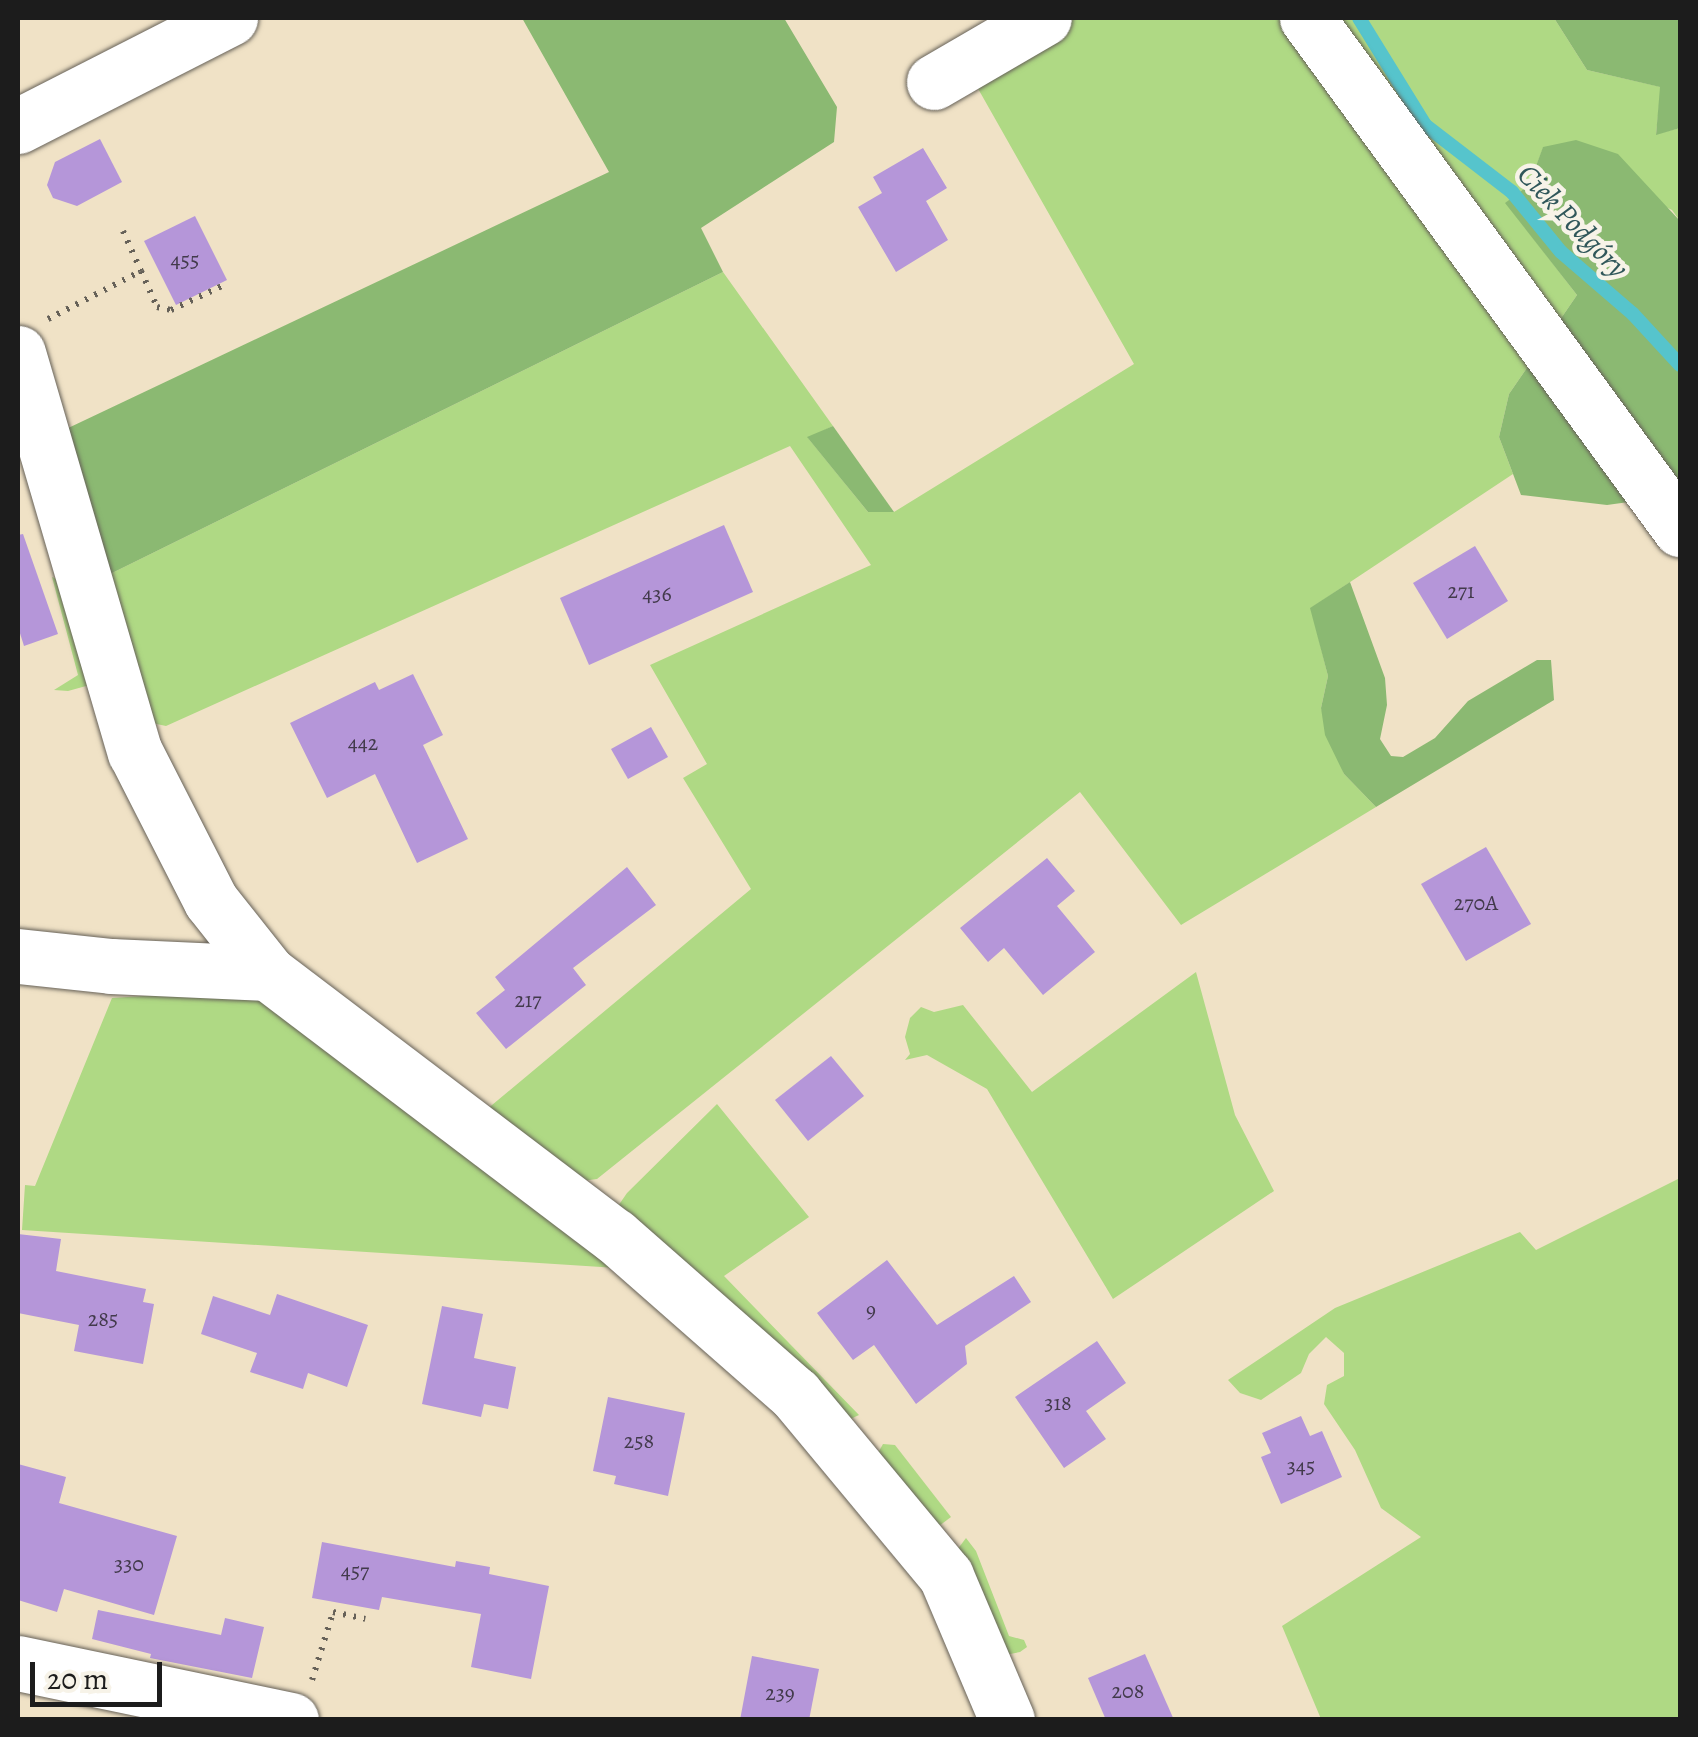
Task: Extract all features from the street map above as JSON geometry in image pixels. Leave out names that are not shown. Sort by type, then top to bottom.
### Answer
[{"type":"street","points":[[18,126],[230,18]]},
{"type":"street","points":[[934,82],[1044,18]]},
{"type":"street","points":[[1308,18],[1680,529]]},
{"type":"street","points":[[30,337],[135,752],[212,901],[268,973],[615,1236],[795,1394],[946,1576],[1006,1720]]},
{"type":"street","points":[[18,956],[111,966],[268,973]]},
{"type":"street","points":[[18,1663],[299,1708]]},
{"type":"path","points":[[123,231],[157,307],[172,310],[226,284]]},
{"type":"path","points":[[30,337],[141,271]]},
{"type":"path","points":[[299,1708],[333,1612],[366,1619]]},
{"type":"green space","points":[[522,18],[784,18],[837,107],[834,142],[701,228],[723,272],[106,576],[64,430],[609,172]]},
{"type":"green space","points":[[1074,18],[1554,18],[1587,70],[1661,87],[1656,134],[1680,128],[1680,221],[1672,210],[1543,148],[1529,185],[1506,203],[1577,295],[1509,394],[1499,437],[1513,474],[1311,608],[1328,676],[1321,708],[1344,774],[1376,807],[1181,925],[1080,792],[597,1179],[566,1183],[480,1115],[751,889],[683,778],[707,764],[650,665],[871,565],[790,446],[166,726],[147,722],[106,576],[723,272],[833,426],[808,438],[868,512],[894,512],[1134,364],[972,78]]},
{"type":"green space","points":[[1554,18],[1680,18],[1680,128],[1656,135],[1660,87],[1587,70]]},
{"type":"green space","points":[[1576,140],[1618,154],[1680,221],[1680,542],[1643,500],[1607,505],[1521,495],[1499,437],[1509,394],[1577,295],[1505,203],[1529,185],[1543,147]]},
{"type":"green space","points":[[833,426],[894,512],[868,512],[807,437]]},
{"type":"green space","points":[[52,577],[64,582],[97,683],[68,691],[54,690],[78,675]]},
{"type":"green space","points":[[1350,582],[1385,678],[1387,705],[1380,739],[1391,756],[1403,757],[1435,738],[1468,701],[1537,660],[1551,660],[1554,700],[1376,807],[1344,774],[1325,735],[1321,708],[1328,676],[1310,608]]},
{"type":"green space","points":[[1196,972],[1235,1115],[1274,1191],[1113,1299],[987,1089],[927,1055],[905,1060],[910,1054],[905,1037],[910,1018],[921,1007],[934,1012],[963,1005],[1032,1092]]},
{"type":"green space","points":[[253,989],[617,1268],[22,1230],[25,1185],[35,1186],[112,998]]},
{"type":"green space","points":[[717,1104],[809,1217],[724,1276],[859,1415],[840,1424],[616,1209],[627,1193]]},
{"type":"green space","points":[[1680,1178],[1680,1719],[1321,1719],[1282,1626],[1421,1537],[1381,1508],[1355,1450],[1324,1404],[1327,1385],[1344,1376],[1344,1353],[1326,1337],[1309,1354],[1301,1373],[1261,1400],[1240,1393],[1228,1380],[1335,1308],[1520,1232],[1536,1250]]},
{"type":"green space","points":[[883,1444],[895,1445],[951,1517],[939,1526],[874,1460]]},
{"type":"green space","points":[[966,1538],[976,1551],[1009,1636],[1024,1640],[1027,1647],[1020,1652],[1000,1656],[954,1554]]},
{"type":"building","points":[[100,139],[122,182],[77,206],[53,198],[47,185],[55,162]]},
{"type":"building","points":[[923,148],[947,188],[926,201],[948,240],[896,272],[858,207],[882,193],[873,177]]},
{"type":"building","points":[[195,216],[227,280],[176,305],[144,241]]},
{"type":"building","points":[[724,525],[753,592],[589,665],[560,598]]},
{"type":"building","points":[[23,534],[58,634],[24,646],[18,627],[18,535]]},
{"type":"building","points":[[1475,546],[1508,601],[1447,639],[1413,583]]},
{"type":"building","points":[[413,674],[443,735],[423,745],[468,839],[417,863],[375,774],[327,798],[290,723],[375,682],[379,690]]},
{"type":"building","points":[[651,727],[668,757],[628,779],[611,749]]},
{"type":"building","points":[[1486,847],[1531,924],[1466,961],[1421,884]]},
{"type":"building","points":[[1047,858],[1075,891],[1057,906],[1095,952],[1043,995],[1004,948],[988,962],[960,928]]},
{"type":"building","points":[[627,867],[656,905],[573,968],[586,985],[506,1049],[476,1013],[505,990],[495,977]]},
{"type":"building","points":[[831,1056],[864,1096],[808,1141],[775,1100]]},
{"type":"building","points":[[18,1234],[61,1239],[56,1271],[146,1289],[143,1302],[154,1304],[143,1364],[74,1351],[79,1325],[18,1313]]},
{"type":"building","points":[[887,1260],[937,1325],[1014,1276],[1031,1302],[965,1346],[967,1364],[916,1404],[874,1345],[853,1360],[817,1313]]},
{"type":"building","points":[[277,1294],[368,1325],[347,1387],[308,1373],[303,1389],[250,1372],[257,1353],[201,1334],[213,1296],[270,1315]]},
{"type":"building","points":[[442,1306],[483,1314],[474,1358],[516,1367],[508,1409],[484,1404],[481,1417],[422,1404]]},
{"type":"building","points":[[1097,1341],[1126,1383],[1086,1411],[1106,1439],[1064,1468],[1015,1397]]},
{"type":"building","points":[[608,1397],[685,1413],[668,1496],[614,1484],[616,1476],[593,1471]]},
{"type":"building","points":[[1301,1416],[1310,1436],[1322,1431],[1342,1477],[1281,1504],[1261,1457],[1271,1453],[1262,1433]]},
{"type":"building","points":[[18,1464],[66,1477],[59,1503],[177,1536],[154,1615],[64,1589],[57,1612],[18,1600]]},
{"type":"building","points":[[322,1542],[455,1567],[456,1561],[490,1567],[489,1574],[549,1586],[531,1679],[471,1667],[481,1614],[382,1597],[379,1610],[312,1598]]},
{"type":"building","points":[[98,1610],[221,1635],[225,1618],[264,1627],[252,1678],[150,1658],[151,1654],[92,1639]]},
{"type":"building","points":[[1145,1654],[1174,1720],[1106,1720],[1088,1678]]},
{"type":"building","points":[[752,1656],[819,1669],[809,1720],[740,1720]]},
{"type":"waterway","name":"Ciek Podgóry","points":[[1359,18],[1425,125],[1512,192],[1561,252],[1633,314],[1680,365]]}]
